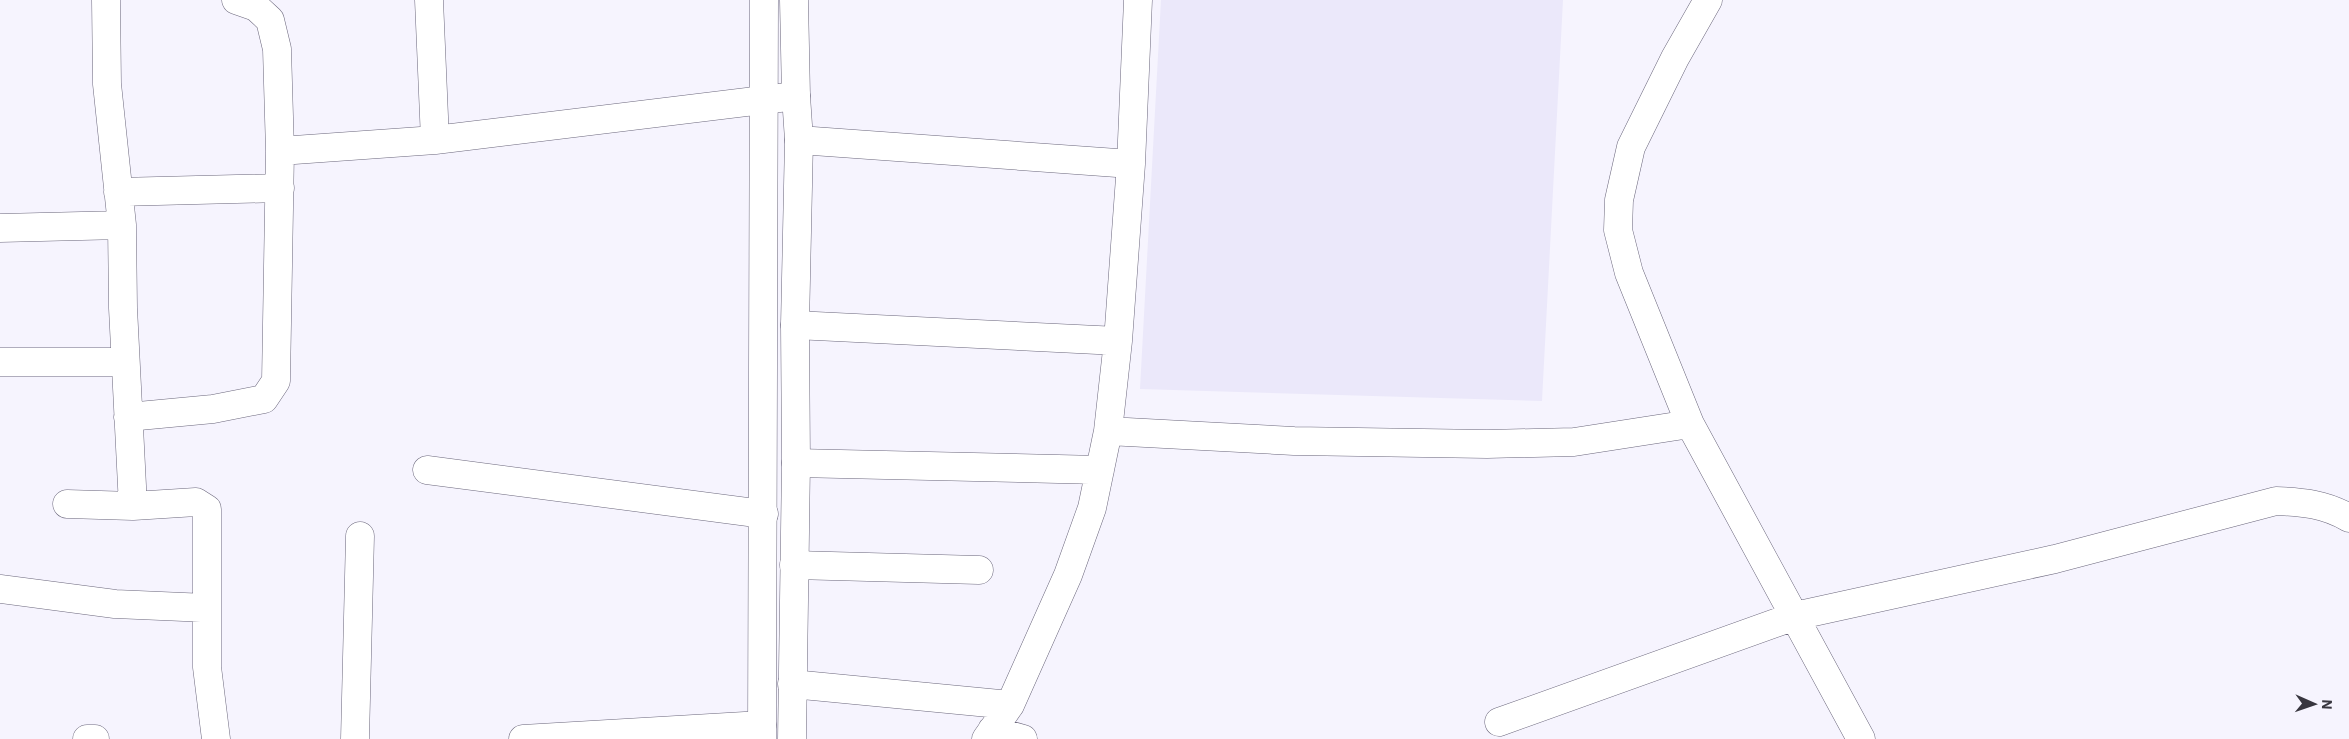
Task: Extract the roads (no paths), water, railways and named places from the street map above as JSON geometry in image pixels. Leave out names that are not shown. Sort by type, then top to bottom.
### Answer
[{"type":"street","points":[[106,0],[107,84],[122,225],[128,417],[133,506]]},
{"type":"street","points":[[128,417],[213,409],[264,399],[276,381],[280,188],[277,48],[270,20],[256,7],[236,0]]},
{"type":"street","points":[[428,0],[435,140]]},
{"type":"street","points":[[523,739],[762,732],[764,0]]},
{"type":"street","points":[[792,739],[796,462],[795,325],[799,140],[794,0]]},
{"type":"street","points":[[1023,739],[989,734],[1010,705],[1068,575],[1092,508],[1108,431],[1118,341],[1131,164],[1138,0]]},
{"type":"street","points":[[1708,0],[1675,58],[1631,147],[1620,200],[1618,230],[1629,273],[1690,424],[1861,739]]},
{"type":"street","points":[[280,151],[435,140],[796,96]]},
{"type":"street","points":[[799,140],[1131,164]]},
{"type":"street","points":[[118,192],[280,188]]},
{"type":"street","points":[[0,228],[122,225]]},
{"type":"street","points":[[795,325],[1118,341]]},
{"type":"street","points":[[0,362],[126,362]]},
{"type":"street","points":[[1108,431],[1294,441],[1487,444],[1574,442],[1690,424]]},
{"type":"street","points":[[796,462],[1100,470]]},
{"type":"street","points":[[427,470],[764,514]]},
{"type":"street","points":[[1500,722],[1795,616],[2055,559],[2276,501],[2308,502],[2333,508],[2349,518]]},
{"type":"street","points":[[67,504],[133,506],[196,502],[207,509],[207,667],[216,739]]},
{"type":"street","points":[[355,739],[360,536]]},
{"type":"street","points":[[794,565],[979,570]]},
{"type":"street","points":[[0,589],[115,604],[208,608]]},
{"type":"street","points":[[792,684],[1010,705]]},
{"type":"street","points":[[88,739],[95,739]]}]
